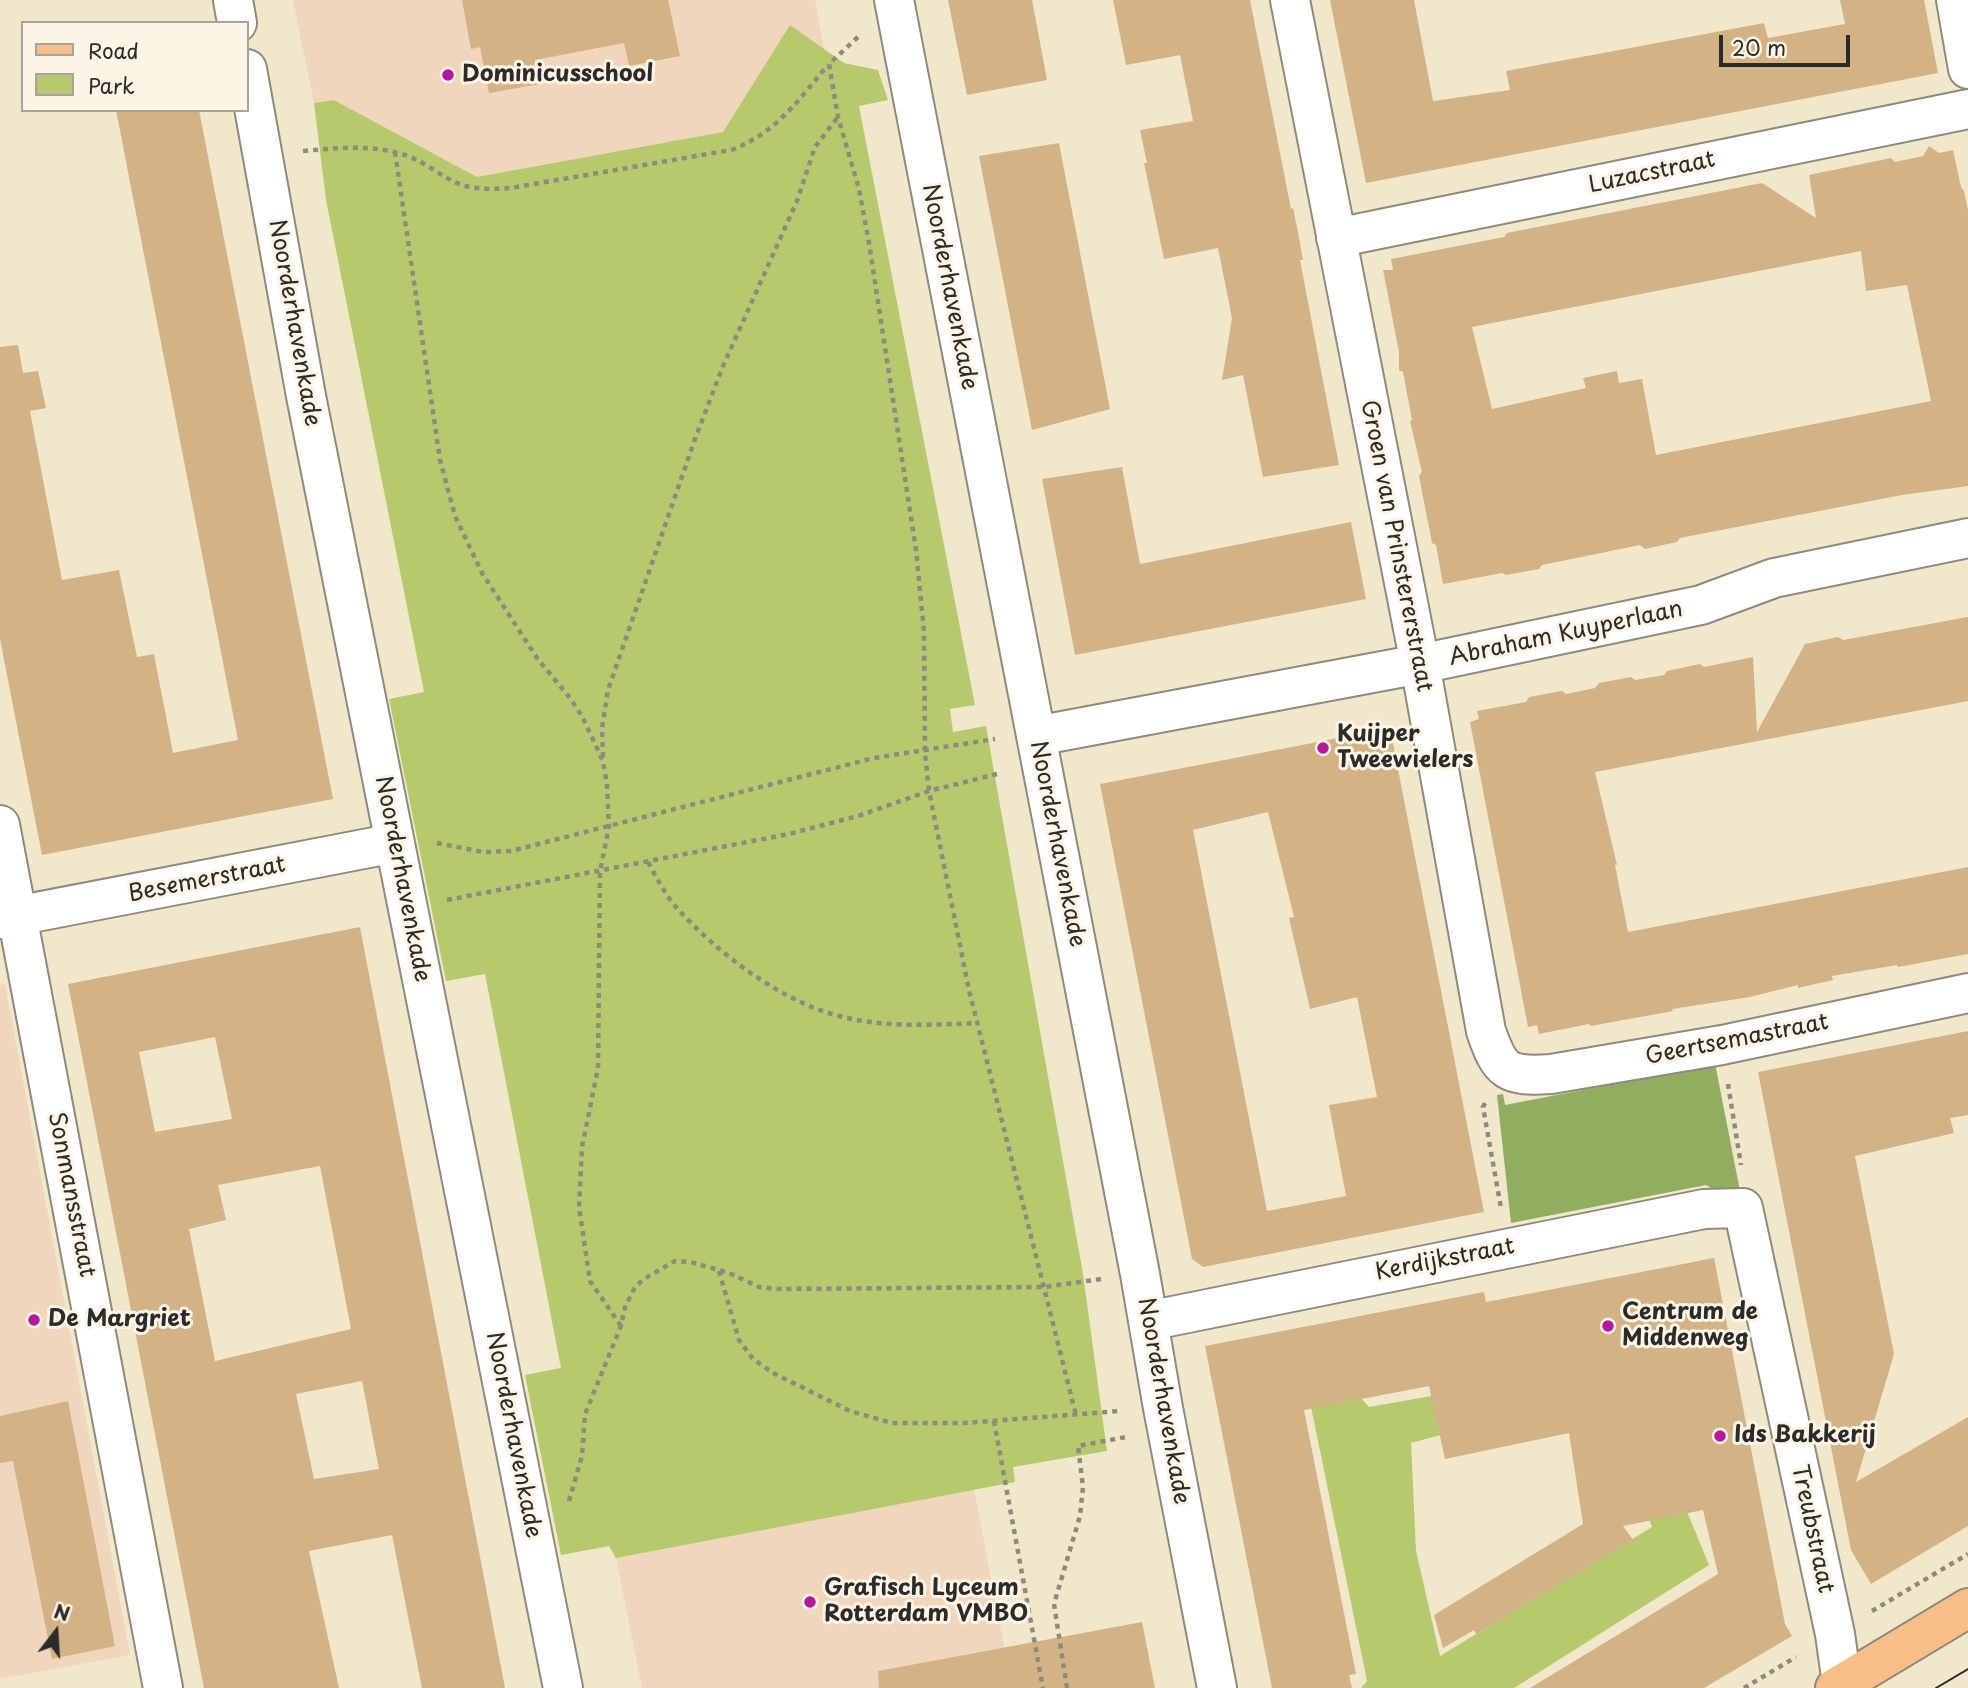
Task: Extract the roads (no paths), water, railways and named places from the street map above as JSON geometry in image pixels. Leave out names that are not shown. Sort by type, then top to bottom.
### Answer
[{"type":"main road","points":[[1839,1686],[1968,1608]]},
{"type":"street","points":[[233,0],[237,21]]},
{"type":"street","name":"Groen van Prinstererstraat","points":[[1290,0],[1420,664],[1486,1031],[1494,1054],[1506,1069]]},
{"type":"street","points":[[1956,0],[1968,69]]},
{"type":"street","name":"Noorderhavenkade","points":[[896,11],[1140,1274],[1217,1688]]},
{"type":"street","name":"Noorderhavenkade","points":[[248,74],[306,396],[563,1688]]},
{"type":"street","name":"Luzacstraat","points":[[1336,237],[1968,109]]},
{"type":"street","name":"Abraham Kuyperlaan","points":[[1039,750],[1420,664],[1702,605],[1774,578],[1968,538]]},
{"type":"street","name":"Sonmansstraat","points":[[0,825],[9,918],[163,1688]]},
{"type":"street","name":"Besemerstraat","points":[[9,918],[395,843]]},
{"type":"street","name":"Geertsemastraat","points":[[1506,1069],[1530,1075],[1551,1074],[1722,1045],[1968,993]]},
{"type":"street","name":"Kerdijkstraat","points":[[1147,1321],[1704,1209],[1743,1208]]},
{"type":"street","name":"Treubstraat","points":[[1743,1208],[1835,1634],[1839,1686]]},
{"type":"tram line","points":[[1936,1688],[1968,1669]]},
{"type":"place","name":"Dominicusschool","points":[[448,75]]},
{"type":"place","name":"Kuijper Tweewielers","points":[[1323,748]]},
{"type":"place","name":"De Margriet","points":[[34,1320]]},
{"type":"place","name":"Centrum de Middenweg","points":[[1608,1326]]},
{"type":"place","name":"Ids Bakkerij","points":[[1720,1436]]},
{"type":"place","name":"Grafisch Lyceum Rotterdam VMBO","points":[[810,1602]]}]
